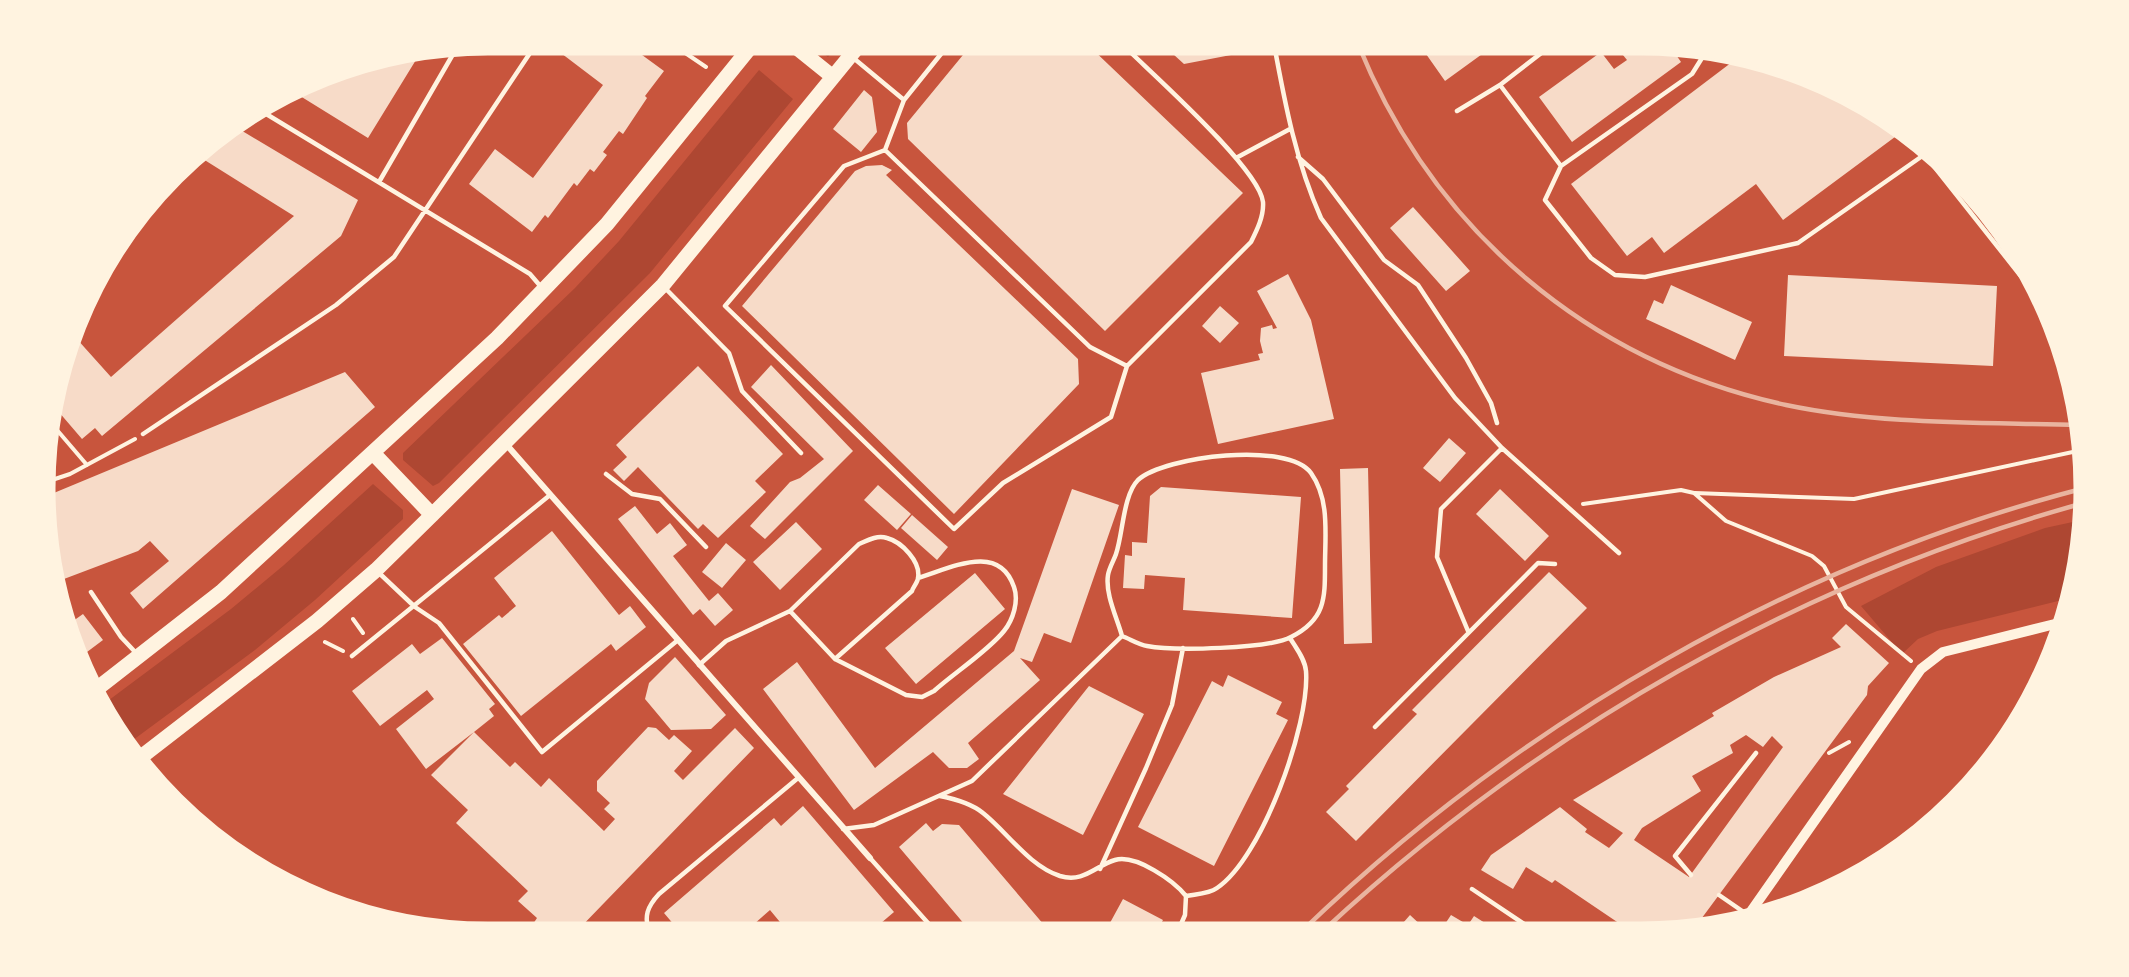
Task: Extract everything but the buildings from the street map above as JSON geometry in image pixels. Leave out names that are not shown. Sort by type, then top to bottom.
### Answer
[{"type":"main road","points":[[101,685],[221,592],[374,454],[497,338],[607,224],[745,54]]},
{"type":"main road","points":[[804,54],[833,77]]},
{"type":"main road","points":[[145,754],[266,663],[376,570],[432,515],[663,285],[852,54]]},
{"type":"main road","points":[[374,454],[432,515]]},
{"type":"street","points":[[504,443],[870,858]]},
{"type":"street","points":[[1754,908],[1921,669],[1943,652],[2053,624]]},
{"type":"lane","points":[[143,434],[336,305],[394,257],[529,54]]},
{"type":"lane","points":[[859,54],[904,100]]},
{"type":"lane","points":[[941,54],[904,100],[885,150],[844,166],[726,306],[954,529],[1003,483],[1111,417],[1127,366],[1251,242],[1260,223],[1263,202],[1257,185],[1236,158],[1132,54]]},
{"type":"lane","points":[[1276,54],[1290,129],[1305,184],[1321,218],[1455,398],[1502,448],[1619,553]]},
{"type":"lane","points":[[1457,111],[1500,85],[1540,54]]},
{"type":"lane","points":[[379,182],[452,56]]},
{"type":"lane","points":[[1702,59],[1692,74],[1561,166],[1545,200],[1591,258],[1615,275],[1646,277],[1798,243],[1921,157]]},
{"type":"lane","points":[[1500,85],[1561,166]]},
{"type":"lane","points":[[267,114],[530,274],[544,290]]},
{"type":"lane","points":[[1236,158],[1290,129]]},
{"type":"lane","points":[[885,150],[1090,347],[1127,366]]},
{"type":"lane","points":[[1298,157],[1323,179],[1384,260],[1418,285],[1466,358],[1491,403],[1497,423]]},
{"type":"lane","points":[[1950,183],[2017,271]]},
{"type":"lane","points":[[663,285],[729,353],[742,391],[801,453]]},
{"type":"lane","points":[[1468,631],[1437,557],[1441,509],[1502,448]]},
{"type":"lane","points":[[1255,453],[1288,460],[1310,471],[1323,494],[1325,594],[1320,614],[1306,628],[1290,638],[1271,644],[1183,648],[1146,646],[1122,636],[1109,590],[1108,574],[1116,553],[1132,490],[1139,480],[1164,468],[1205,458],[1255,453]]},
{"type":"lane","points":[[606,474],[632,494],[660,499],[705,547]]},
{"type":"lane","points":[[352,656],[550,495]]},
{"type":"lane","points":[[699,664],[726,641],[790,611],[859,544],[873,537],[887,538],[899,544],[915,560],[918,578],[912,591],[835,659]]},
{"type":"lane","points":[[790,611],[835,659],[906,695],[922,697],[934,691],[1004,630],[1014,613],[1016,592],[1010,574],[995,563],[974,561],[918,578]]},
{"type":"lane","points":[[1375,727],[1538,563],[1555,564]]},
{"type":"lane","points":[[376,570],[415,607],[439,623],[542,752],[678,640]]},
{"type":"lane","points":[[91,592],[121,637],[139,656]]},
{"type":"lane","points":[[843,829],[873,825],[972,781],[1122,636]]},
{"type":"lane","points":[[1186,896],[1215,890],[1239,867],[1281,789],[1297,742],[1305,704],[1306,668],[1290,638]]},
{"type":"lane","points":[[1100,869],[1172,705],[1183,648]]},
{"type":"lane","points":[[1691,874],[1675,856],[1756,753]]},
{"type":"lane","points":[[646,923],[649,905],[658,894],[798,778]]},
{"type":"lane","points":[[940,796],[959,800],[981,811],[1033,860],[1059,876],[1078,879],[1116,860],[1131,861],[1176,884],[1186,896],[1185,915],[1182,923]]},
{"type":"lane","points":[[870,858],[928,923]]},
{"type":"lane","points":[[1472,889],[1523,923]]},
{"type":"lane","points":[[1719,895],[1741,911]]},
{"type":"path","points":[[687,54],[706,67]]},
{"type":"path","points":[[58,431],[87,465]]},
{"type":"path","points":[[54,479],[87,465],[143,434]]},
{"type":"path","points":[[1567,506],[1681,490],[1694,493],[1854,499],[2073,452]]},
{"type":"path","points":[[1694,493],[1726,521],[1812,556],[1824,566],[1846,607],[1921,669]]},
{"type":"path","points":[[325,642],[352,656]]},
{"type":"shaded area","points":[[759,70],[793,99],[650,273],[439,483],[433,486],[403,460],[403,453],[575,288],[619,241]]},
{"type":"shaded area","points":[[373,484],[403,510],[403,519],[315,600],[255,650],[134,739],[109,700],[231,609],[284,565]]},
{"type":"shaded area","points":[[2073,522],[2067,573],[2060,600],[1937,631],[1918,639],[1902,654],[1861,606],[1936,567],[2045,528]]},
{"type":"railway","points":[[1363,54],[1390,111],[1429,173],[1475,229],[1526,278],[1584,321],[1646,357],[1714,385],[1786,405],[1822,411],[1895,419],[2070,425]]},
{"type":"railway","points":[[1311,923],[1386,855],[1475,785],[1568,719],[1665,660],[1766,606],[1870,560],[1977,520],[2075,491]]},
{"type":"railway","points":[[1332,923],[1406,858],[1493,791],[1584,728],[1678,671],[1775,620],[1876,575],[1979,536],[2074,506]]}]
